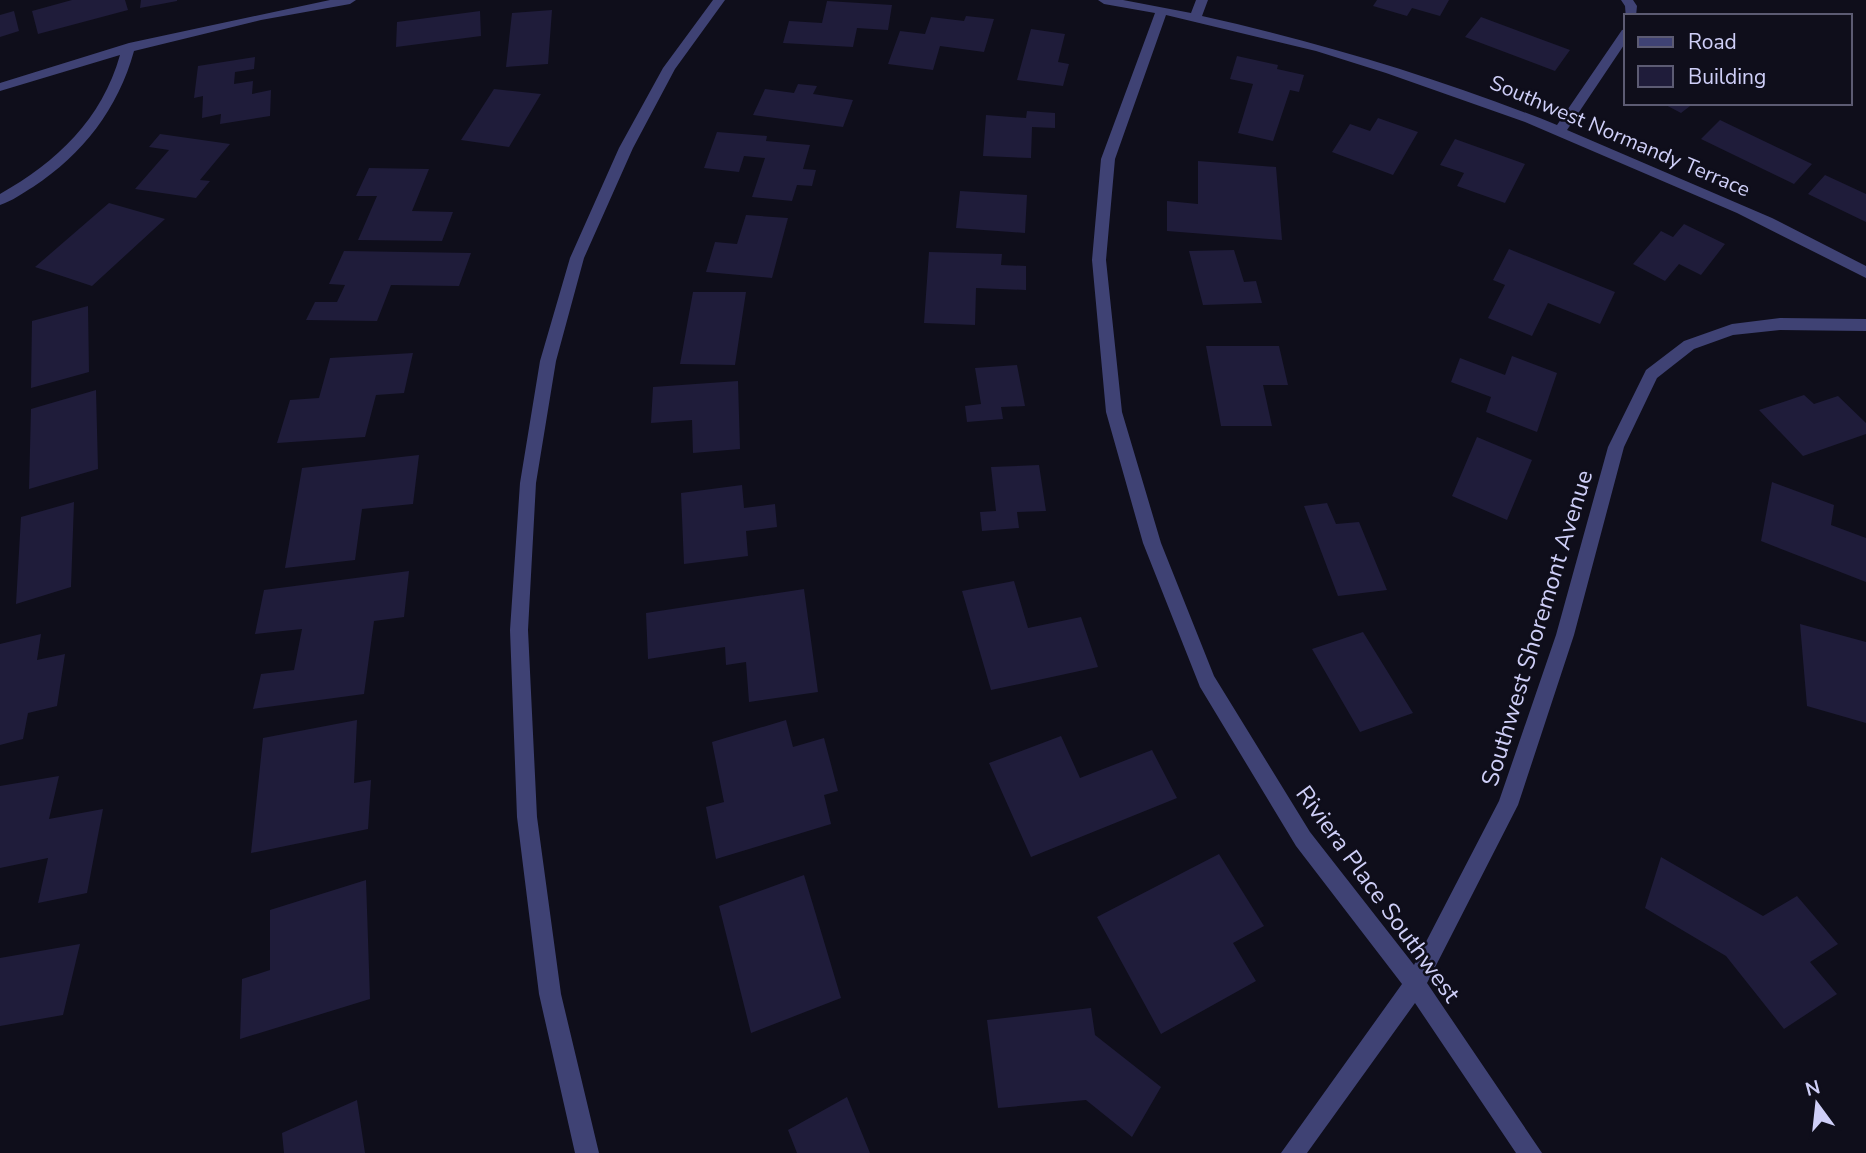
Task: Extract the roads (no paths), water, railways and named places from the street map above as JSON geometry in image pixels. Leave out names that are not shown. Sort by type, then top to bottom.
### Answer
[{"type":"street","points":[[0,87],[129,47],[291,9],[350,0]]},
{"type":"street","points":[[587,1153],[550,994],[527,817],[519,630],[528,483],[548,360],[577,258],[626,148],[669,68],[719,0]]},
{"type":"street","name":"Southwest Normandy Terrace","points":[[1104,0],[1163,10],[1342,55],[1461,92],[1561,129],[1728,204],[1833,254],[1866,273]]},
{"type":"street","points":[[1195,18],[1202,0]]},
{"type":"street","name":"Riviera Place Southwest","points":[[1163,10],[1108,159],[1098,260],[1114,412],[1152,543],[1207,681],[1303,839],[1415,984],[1530,1153]]},
{"type":"street","points":[[1561,129],[1624,36]]},
{"type":"street","points":[[0,200],[48,172],[86,135],[115,89],[129,47]]},
{"type":"street","name":"Southwest Shoremont Avenue","points":[[1293,1153],[1415,984],[1508,805],[1565,635],[1616,447],[1651,373],[1689,345],[1732,330],[1780,324],[1866,325]]}]
